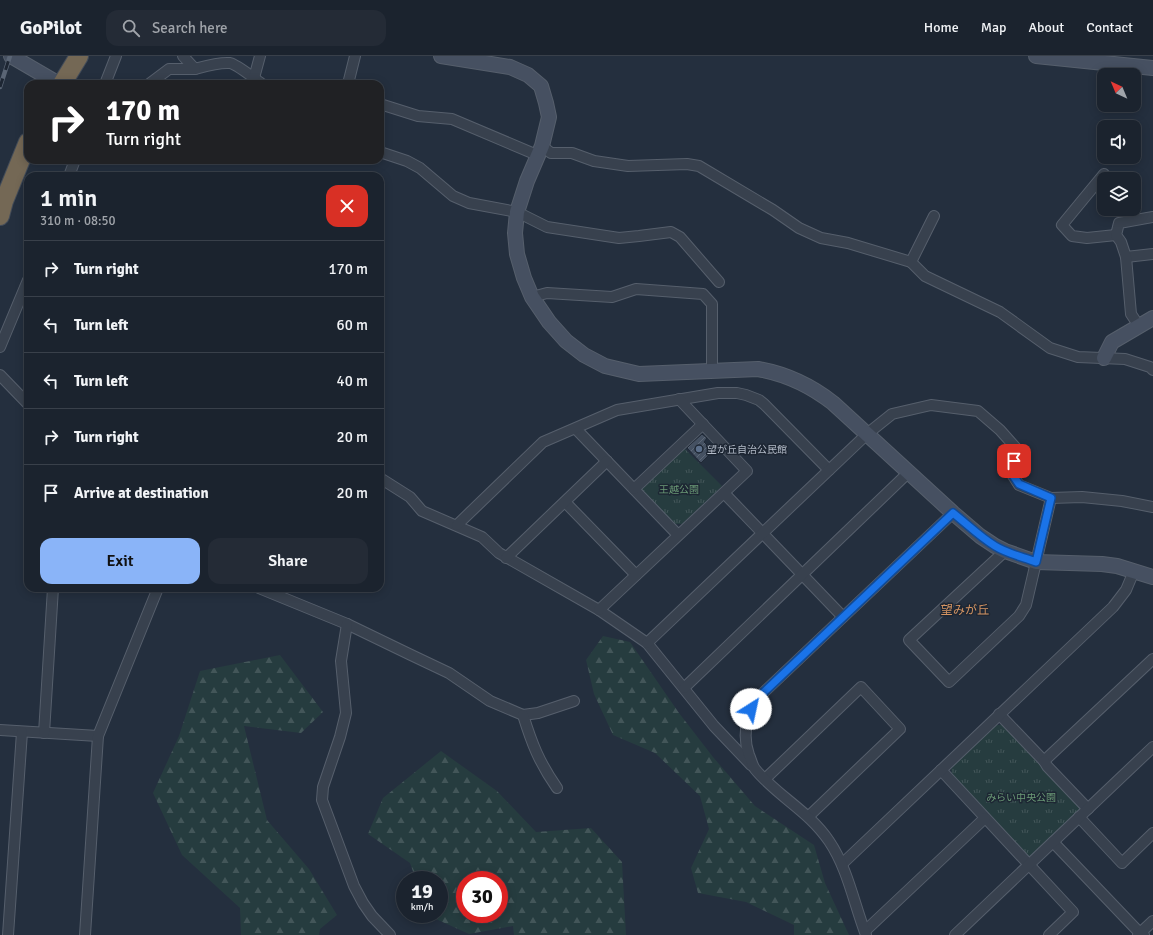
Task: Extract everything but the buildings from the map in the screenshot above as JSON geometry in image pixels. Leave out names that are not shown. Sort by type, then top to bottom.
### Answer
[{"type":"highway","points":[[64,80],[79,56]]},
{"type":"highway","points":[[0,216],[4,201],[24,152]]},
{"type":"street","points":[[11,56],[52,80]]},
{"type":"street","points":[[107,80],[116,56]]},
{"type":"street","points":[[183,56],[195,69]]},
{"type":"street","points":[[258,80],[260,56]]},
{"type":"street","points":[[349,80],[355,56]]},
{"type":"street","points":[[441,56],[510,67],[528,75],[541,86],[548,117],[539,150],[517,212],[515,233],[517,254],[524,278],[532,297],[549,322],[566,342],[584,355],[605,366],[639,374],[758,369],[789,377],[818,391],[833,403],[953,513],[980,536],[1005,551],[1036,562],[1102,564],[1153,577]]},
{"type":"street","points":[[1036,56],[1153,68]]},
{"type":"street","points":[[154,80],[169,69],[195,69],[231,63],[256,80]]},
{"type":"street","points":[[384,105],[418,116],[452,119],[551,153],[572,154],[594,160],[628,166],[687,164],[698,166],[773,210],[800,228],[822,238],[848,243],[911,262],[926,276],[1000,312],[1050,348],[1078,357],[1125,359],[1150,367],[1153,370]]},
{"type":"street","points":[[384,153],[407,161],[420,168],[453,196],[468,203],[517,212],[547,227],[619,238],[671,232],[680,237],[720,282]]},
{"type":"street","points":[[1097,182],[1062,225],[1072,236],[1087,238],[1116,235]]},
{"type":"street","points":[[911,262],[934,216]]},
{"type":"street","points":[[1116,235],[1119,223],[1153,217]]},
{"type":"street","points":[[1116,235],[1122,242],[1126,257],[1131,314],[1139,326]]},
{"type":"street","points":[[1126,257],[1153,254]]},
{"type":"street","points":[[0,347],[4,328],[24,288]]},
{"type":"street","points":[[532,297],[547,293],[612,297],[636,288],[703,294],[712,304],[712,371]]},
{"type":"street","points":[[1104,358],[1112,342],[1153,318]]},
{"type":"street","points":[[0,376],[24,400]]},
{"type":"street","points":[[457,525],[543,442],[617,410],[718,393],[738,393],[753,397],[764,404],[829,470]]},
{"type":"street","points":[[599,610],[747,471],[679,399]]},
{"type":"street","points":[[647,642],[867,434],[892,414],[931,405],[978,411],[1000,430],[1016,448],[1012,474],[1019,484],[1051,498],[1082,497],[1122,501],[1153,507]]},
{"type":"street","points":[[634,489],[703,424]]},
{"type":"street","points":[[576,429],[678,535]]},
{"type":"street","points":[[506,558],[608,461]]},
{"type":"street","points":[[684,688],[909,472]]},
{"type":"street","points":[[384,481],[410,498],[422,511],[482,537],[506,558],[599,610],[647,642],[714,726],[765,779],[809,816],[829,840],[842,864],[865,933],[985,818]]},
{"type":"street","points":[[724,493],[843,617]]},
{"type":"street","points":[[1005,551],[909,640],[949,682],[1019,616],[1027,601],[1051,498]]},
{"type":"street","points":[[565,502],[636,575]]},
{"type":"street","points":[[754,767],[748,751],[746,728],[748,715],[763,693],[953,513]]},
{"type":"street","points":[[842,864],[1113,607],[1126,590],[1134,571]]},
{"type":"street","points":[[44,733],[53,592]]},
{"type":"street","points":[[85,935],[98,736],[156,592]]},
{"type":"street","points":[[269,592],[347,624],[449,673],[490,701],[523,714],[538,713],[574,701]]},
{"type":"street","points":[[347,624],[341,661],[346,713],[340,738],[323,787],[322,800],[354,886],[363,903],[390,935]]},
{"type":"street","points":[[1044,761],[1153,659]]},
{"type":"street","points":[[765,779],[861,687],[900,729],[809,816]]},
{"type":"street","points":[[523,714],[531,743],[546,772],[558,788]]},
{"type":"street","points":[[999,714],[1088,809]]},
{"type":"street","points":[[0,730],[98,736]]},
{"type":"street","points":[[8,935],[22,732]]},
{"type":"street","points":[[955,935],[1153,747]]},
{"type":"street","points":[[941,770],[1073,912],[1048,935]]},
{"type":"street","points":[[1079,817],[1122,863],[1153,833]]},
{"type":"street","points":[[1053,842],[1141,934],[1153,921]]},
{"type":"green space","name":"王越公園","points":[[683,447],[722,486],[682,524],[674,524],[640,488]]},
{"type":"green space","points":[[603,636],[630,642],[679,713],[713,757],[755,806],[814,845],[825,883],[849,935],[794,935],[794,925],[746,902],[698,893],[691,868],[709,829],[700,796],[655,753],[613,735],[594,694],[586,660]]},
{"type":"green space","points":[[280,655],[323,712],[301,733],[244,726],[267,820],[309,869],[337,915],[320,929],[319,935],[241,935],[240,908],[182,855],[153,793],[179,736],[200,671]]},
{"type":"green space","name":"みらい中央公園","points":[[995,725],[1004,725],[1082,808],[1029,857],[952,776],[951,768]]},
{"type":"green space","points":[[441,751],[497,791],[536,832],[591,828],[622,862],[626,935],[514,935],[513,926],[469,934],[445,923],[448,923],[448,871],[413,871],[410,863],[368,834],[383,798]]},
{"type":"railway","points":[[0,87],[10,56]]},
{"type":"place","name":"望が丘自治公民館","points":[[699,449]]},
{"type":"district","name":"望みが丘","points":[[965,610]]},
{"type":"route","points":[[751,709],[763,693],[953,513],[980,536],[995,546],[1036,562],[1051,498],[1019,484],[1012,474],[1014,461]]}]
